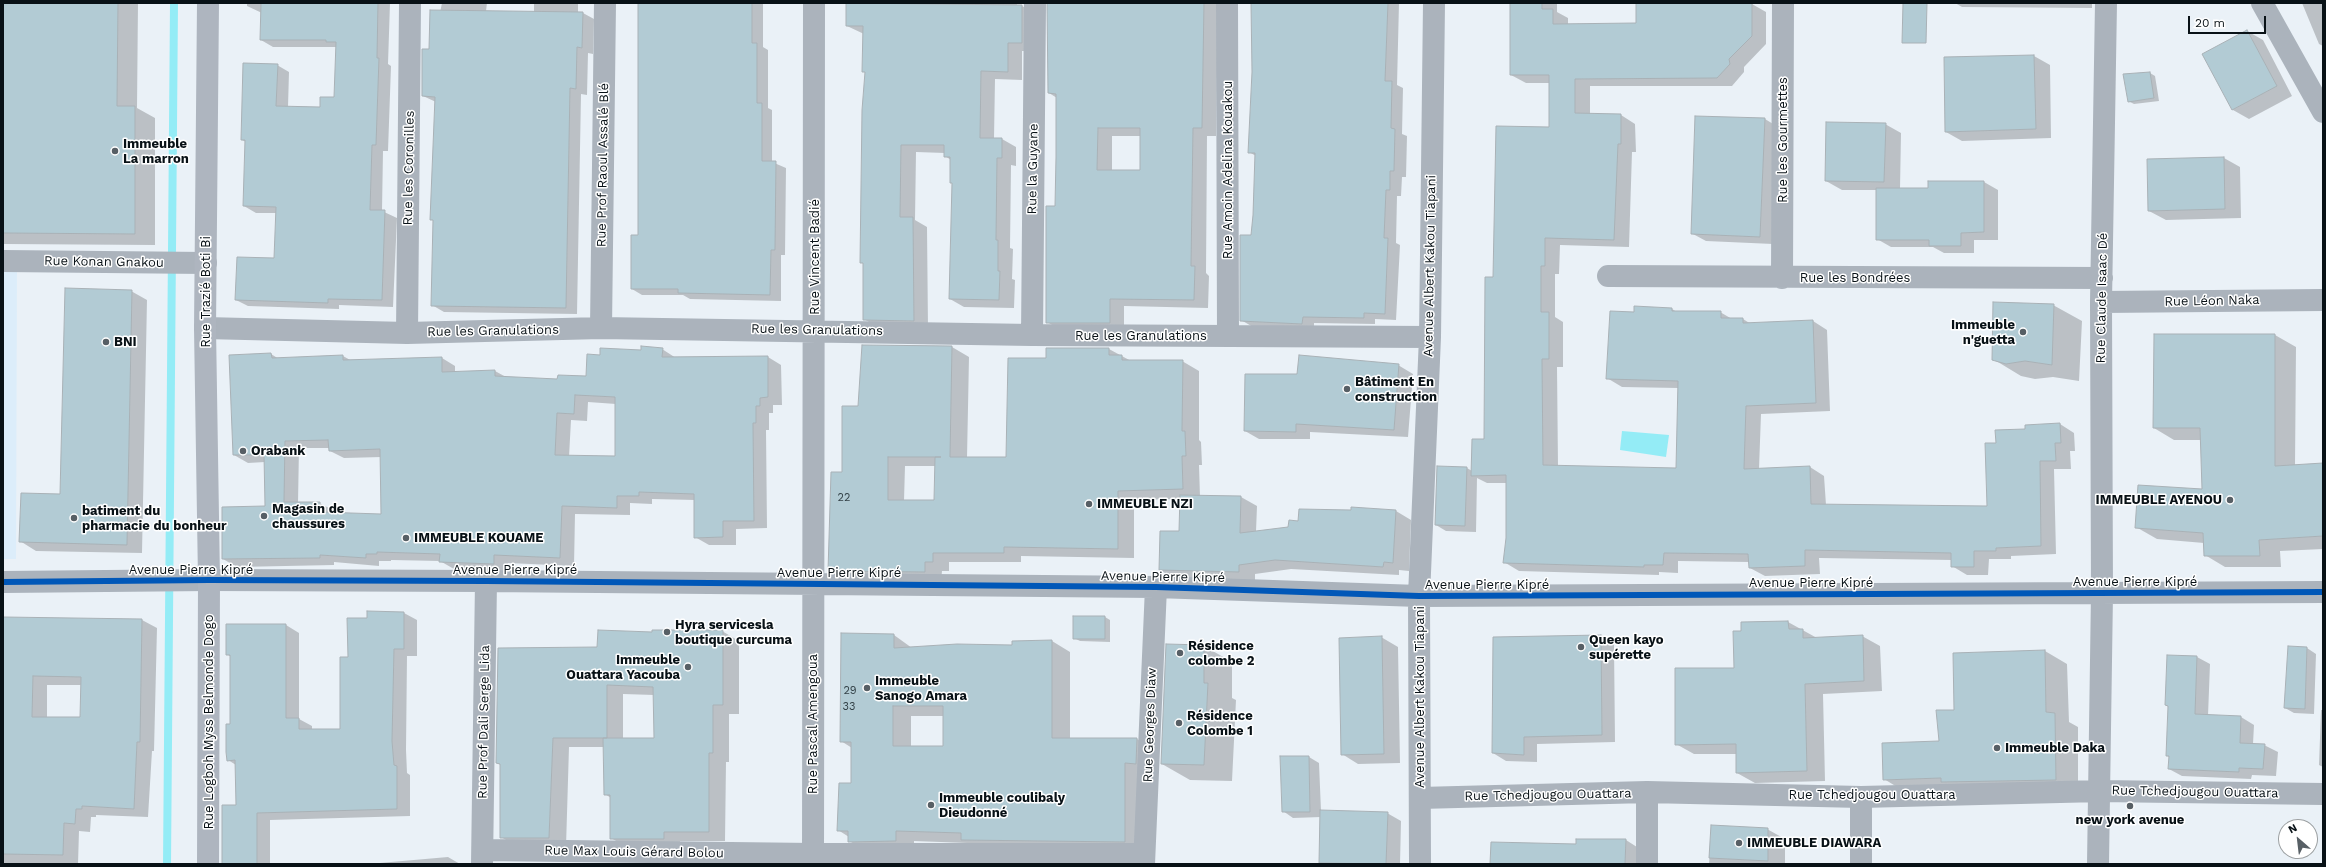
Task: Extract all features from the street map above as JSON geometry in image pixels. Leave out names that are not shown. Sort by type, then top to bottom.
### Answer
[{"type":"main road","name":"Rue Trazié Boti Bi","points":[[208,3],[205,328],[209,580]]},
{"type":"main road","name":"Rue Logboh Myss Belmonde Dogo","points":[[208,864],[209,580]]},
{"type":"street","name":"Rue les Coronilles","points":[[407,333],[410,3]]},
{"type":"street","name":"Rue Prof Raoul Assalé Blé","points":[[601,328],[605,3]]},
{"type":"street","name":"Rue Vincent Badié","points":[[813,584],[815,330],[814,3]]},
{"type":"street","name":"Rue la Guyane","points":[[1032,335],[1035,3]]},
{"type":"street","name":"Rue Amoin Adelina Kouakou","points":[[1228,3],[1228,336]]},
{"type":"street","name":"Avenue Albert Kakou Tiapani","points":[[1420,864],[1419,596],[1430,337],[1434,3]]},
{"type":"street","name":"Rue les Gourmettes","points":[[1782,278],[1783,3]]},
{"type":"street","name":"Rue Claude Isaac Dé","points":[[2098,864],[2102,593],[2100,302],[2102,278],[2106,3]]},
{"type":"street","points":[[2262,3],[2323,112]]},
{"type":"street","name":"Rue Konan Gnakou","points":[[3,261],[206,263]]},
{"type":"street","name":"Rue les Bondrées","points":[[1608,276],[1782,278],[2102,278]]},
{"type":"street","name":"Rue Léon Naka","points":[[2100,302],[2323,300]]},
{"type":"street","name":"Rue les Granulations","points":[[205,328],[407,333],[601,328],[815,330],[1032,335],[1430,337]]},
{"type":"street","name":"Avenue Pierre Kipré","points":[[3,582],[209,580],[486,581],[1156,587],[1419,596],[2323,592]]},
{"type":"street","name":"Rue Prof Dali Serge Lida","points":[[483,857],[486,581]]},
{"type":"street","name":"Rue Pascal Amengoua","points":[[813,584],[813,859]]},
{"type":"street","name":"Rue Georges Diaw","points":[[1144,859],[1156,587]]},
{"type":"street","name":"Rue Tchedjougou Ouattara","points":[[1420,798],[1647,792],[1861,797],[2100,791],[2323,794]]},
{"type":"street","points":[[1647,792],[1647,864]]},
{"type":"street","points":[[1861,797],[1861,864]]},
{"type":"street","name":"Rue Max Louis Gérard Bolou","points":[[483,857],[1144,859]]},
{"type":"shaded area","points":[[3,265],[17,265],[16,559],[3,559]]},
{"type":"water","points":[[1622,431],[1669,435],[1666,457],[1620,450]]},
{"type":"building","points":[[3,3],[118,3],[117,106],[135,106],[135,234],[3,233]]},
{"type":"building","points":[[261,3],[378,3],[377,58],[379,58],[376,145],[372,145],[370,210],[385,210],[382,300],[328,299],[328,303],[235,300],[237,257],[274,258],[276,207],[243,206],[245,140],[241,140],[243,63],[278,64],[276,106],[320,107],[320,97],[334,97],[336,42],[326,42],[326,40],[260,40]]},
{"type":"building","points":[[638,3],[752,3],[752,43],[757,43],[757,103],[762,103],[762,161],[776,161],[775,250],[771,250],[770,295],[678,293],[678,289],[631,289],[631,235],[638,235]]},
{"type":"building","points":[[846,3],[1022,5],[1022,43],[1008,43],[1008,72],[981,71],[980,138],[1002,138],[1002,158],[997,158],[996,240],[998,240],[998,271],[1000,271],[999,300],[949,299],[952,183],[950,183],[950,157],[944,157],[944,145],[901,145],[900,217],[913,217],[914,321],[863,320],[863,263],[860,263],[862,110],[865,72],[862,72],[863,26],[846,26]]},
{"type":"building","points":[[1047,3],[1204,3],[1202,128],[1193,128],[1191,266],[1195,266],[1194,300],[1110,299],[1110,323],[1046,323],[1046,206],[1055,206],[1056,157],[1056,94],[1048,93]],"holes":[[[1098,128],[1140,128],[1140,170],[1097,170]]]},
{"type":"building","points":[[1251,3],[1388,3],[1385,81],[1392,81],[1391,128],[1395,129],[1394,171],[1390,171],[1390,190],[1386,190],[1384,238],[1388,238],[1385,314],[1364,313],[1364,318],[1303,317],[1302,324],[1240,321],[1240,235],[1251,235],[1253,215],[1255,153],[1248,153],[1252,72]]},
{"type":"building","points":[[1510,3],[1542,3],[1542,9],[1553,9],[1553,24],[1636,23],[1636,3],[1752,3],[1752,36],[1729,59],[1730,64],[1717,78],[1575,79],[1575,113],[1621,114],[1621,144],[1618,144],[1614,240],[1545,238],[1545,266],[1541,266],[1541,312],[1549,312],[1549,359],[1542,359],[1543,465],[1676,468],[1678,381],[1606,379],[1610,311],[1634,312],[1634,306],[1672,308],[1672,311],[1721,311],[1721,318],[1743,318],[1743,323],[1813,320],[1816,403],[1746,406],[1744,469],[1810,466],[1811,504],[1987,506],[1985,443],[1996,443],[1995,430],[2025,429],[2025,425],[2060,423],[2061,443],[2055,443],[2056,461],[2040,461],[2041,546],[1996,548],[1996,551],[1974,551],[1974,567],[1951,567],[1951,553],[1805,550],[1805,566],[1749,568],[1748,554],[1664,553],[1663,565],[1644,565],[1644,567],[1503,563],[1506,538],[1506,475],[1471,476],[1472,439],[1484,439],[1485,277],[1493,277],[1496,126],[1549,127],[1549,75],[1510,75]]},
{"type":"building","points":[[1903,3],[1927,3],[1926,43],[1902,43]]},
{"type":"building","points":[[430,10],[583,12],[582,48],[577,47],[576,89],[570,88],[566,308],[431,306],[433,220],[430,220],[435,97],[422,96],[422,49],[429,49]]},
{"type":"building","points":[[2247,30],[2277,86],[2232,110],[2202,54]]},
{"type":"building","points":[[2034,55],[2036,129],[1945,132],[1944,57]]},
{"type":"building","points":[[2150,72],[2154,98],[2128,102],[2123,74]]},
{"type":"building","points":[[1695,116],[1765,118],[1760,237],[1691,234]]},
{"type":"building","points":[[1826,122],[1886,123],[1884,182],[1825,181]]},
{"type":"building","points":[[2224,157],[2225,209],[2148,211],[2147,159]]},
{"type":"building","points":[[1928,181],[1984,181],[1984,232],[1961,233],[1961,246],[1929,246],[1929,240],[1876,240],[1876,188],[1928,188]]},
{"type":"building","points":[[65,288],[132,290],[127,545],[19,542],[21,493],[60,494]]},
{"type":"building","name":"Immeuble n'guetta","points":[[1993,302],[2054,304],[2052,365],[2025,361],[2006,364],[1992,360]]},
{"type":"building","points":[[2154,334],[2275,334],[2275,466],[2323,463],[2323,536],[2259,540],[2260,556],[2204,556],[2203,533],[2135,528],[2138,485],[2202,489],[2200,428],[2153,428]]},
{"type":"building","points":[[862,345],[952,346],[950,457],[1006,457],[1008,358],[1046,358],[1046,348],[1109,348],[1109,355],[1122,355],[1122,360],[1183,360],[1182,431],[1185,431],[1186,456],[1182,456],[1183,489],[1118,491],[1118,549],[1004,547],[1004,553],[933,553],[933,562],[925,562],[925,572],[828,571],[831,472],[842,472],[842,406],[858,406]],"holes":[[[888,457],[935,457],[934,500],[888,500]]]},
{"type":"building","points":[[641,346],[663,348],[662,357],[768,356],[768,397],[760,398],[760,406],[756,406],[756,423],[753,423],[754,521],[723,521],[723,537],[694,538],[694,494],[639,492],[639,496],[617,496],[617,508],[562,506],[560,558],[494,555],[494,564],[439,562],[440,554],[377,552],[377,554],[366,554],[366,558],[320,555],[320,558],[222,559],[222,507],[265,506],[264,455],[233,455],[229,355],[271,353],[272,358],[343,355],[343,360],[442,357],[442,372],[495,370],[495,376],[557,379],[558,375],[586,376],[587,354],[600,355],[600,348],[641,350]],"holes":[[[575,395],[615,397],[615,456],[555,455],[557,413],[574,414]],[[328,440],[329,451],[380,449],[381,514],[320,512],[320,502],[284,502],[285,441]]]},
{"type":"building","name":"Bâtiment En construction","points":[[1299,355],[1399,364],[1394,430],[1296,424],[1296,432],[1244,431],[1245,374],[1297,374]]},
{"type":"building","points":[[1437,466],[1467,467],[1465,526],[1435,525]]},
{"type":"building","points":[[1180,495],[1241,496],[1240,533],[1288,527],[1289,520],[1298,521],[1299,509],[1351,510],[1351,507],[1396,510],[1393,563],[1384,562],[1383,567],[1275,560],[1239,565],[1239,572],[1159,570],[1160,531],[1179,531]]},
{"type":"building","points":[[367,611],[404,612],[404,649],[394,649],[392,741],[394,765],[397,766],[397,809],[257,813],[257,864],[222,864],[222,805],[236,805],[235,760],[227,761],[226,752],[226,724],[230,724],[230,655],[226,655],[226,624],[286,624],[286,718],[299,718],[299,729],[340,729],[340,657],[348,657],[347,618],[367,618]]},
{"type":"building","points":[[1073,616],[1105,616],[1105,639],[1073,639]]},
{"type":"building","points":[[3,617],[142,619],[140,742],[137,742],[134,809],[82,806],[82,809],[76,809],[75,824],[64,823],[63,855],[3,854]],"holes":[[[33,676],[81,677],[80,717],[32,717]]]},
{"type":"building","points":[[1788,621],[1789,629],[1803,629],[1803,638],[1863,635],[1864,681],[1805,684],[1807,771],[1736,773],[1736,744],[1675,745],[1675,668],[1734,668],[1733,631],[1741,631],[1741,622]]},
{"type":"building","points":[[598,630],[652,632],[652,630],[723,630],[723,705],[713,705],[713,753],[709,753],[709,832],[664,832],[664,839],[610,839],[610,795],[604,795],[603,738],[553,738],[549,838],[500,838],[500,764],[496,763],[498,648],[597,647]],"holes":[[[607,685],[653,687],[654,738],[607,738]]]},
{"type":"building","points":[[841,633],[894,634],[894,648],[957,644],[1012,645],[1012,641],[1052,640],[1052,738],[1137,738],[1136,764],[1125,763],[1125,842],[961,840],[961,833],[896,831],[896,841],[848,842],[848,831],[837,831],[839,783],[851,783],[851,742],[840,742]],"holes":[[[893,706],[943,706],[943,746],[893,746]]]},
{"type":"building","points":[[1601,635],[1602,735],[1524,737],[1524,755],[1492,753],[1493,637]]},
{"type":"building","points":[[1382,636],[1384,754],[1341,755],[1339,638]]},
{"type":"building","name":"Résidence Colombe 1","points":[[1166,644],[1204,645],[1204,683],[1208,683],[1204,765],[1161,764]]},
{"type":"building","points":[[2288,646],[2307,647],[2305,709],[2284,708]]},
{"type":"building","points":[[2045,650],[2046,712],[2055,713],[2056,780],[1941,782],[1941,778],[1883,780],[1882,743],[1939,741],[1936,710],[1954,710],[1953,653]]},
{"type":"building","points":[[2167,655],[2197,656],[2195,714],[2241,716],[2240,743],[2265,744],[2263,769],[2239,768],[2239,772],[2168,769],[2169,756],[2166,756],[2168,706],[2165,705]]},
{"type":"building","points":[[1280,756],[1309,756],[1310,812],[1282,812]]},
{"type":"building","points":[[1320,810],[1388,812],[1386,864],[1319,863]]},
{"type":"building","name":"IMMEUBLE DIAWARA","points":[[1711,825],[1768,828],[1768,861],[1709,858]]},
{"type":"building","points":[[1576,839],[1626,839],[1625,864],[1490,864],[1491,842],[1576,844]]},
{"type":"waterway","points":[[167,864],[174,3]]},
{"type":"cycle path","points":[[3,582],[209,580],[486,581],[1156,587],[1419,596],[2323,592]]},
{"type":"place","name":"Immeuble La marron","points":[[115,151]]},
{"type":"place","name":"Immeuble n'guetta","points":[[2023,332]]},
{"type":"place","name":"BNI","points":[[106,342]]},
{"type":"place","name":"Bâtiment En construction","points":[[1347,389]]},
{"type":"place","name":"Orabank","points":[[243,451]]},
{"type":"place","name":"IMMEUBLE AYENOU","points":[[2230,500]]},
{"type":"place","name":"IMMEUBLE NZI","points":[[1089,504]]},
{"type":"place","name":"Magasin de chaussures","points":[[264,516]]},
{"type":"place","name":"batiment du pharmacie du bonheur","points":[[74,518]]},
{"type":"place","name":"IMMEUBLE KOUAME","points":[[406,538]]},
{"type":"place","name":"Hyra servicesla boutique curcuma","points":[[667,632]]},
{"type":"place","name":"Queen kayo supérette","points":[[1581,647]]},
{"type":"place","name":"Résidence colombe 2","points":[[1180,653]]},
{"type":"place","name":"Immeuble Ouattara Yacouba","points":[[688,667]]},
{"type":"place","name":"Immeuble Sanogo Amara","points":[[867,688]]},
{"type":"place","name":"Résidence Colombe 1","points":[[1179,723]]},
{"type":"place","name":"Immeuble Daka","points":[[1997,748]]},
{"type":"place","name":"Immeuble coulibaly Dieudonné","points":[[931,805]]},
{"type":"place","name":"new york avenue","points":[[2130,806]]},
{"type":"place","name":"IMMEUBLE DIAWARA","points":[[1739,843]]}]
